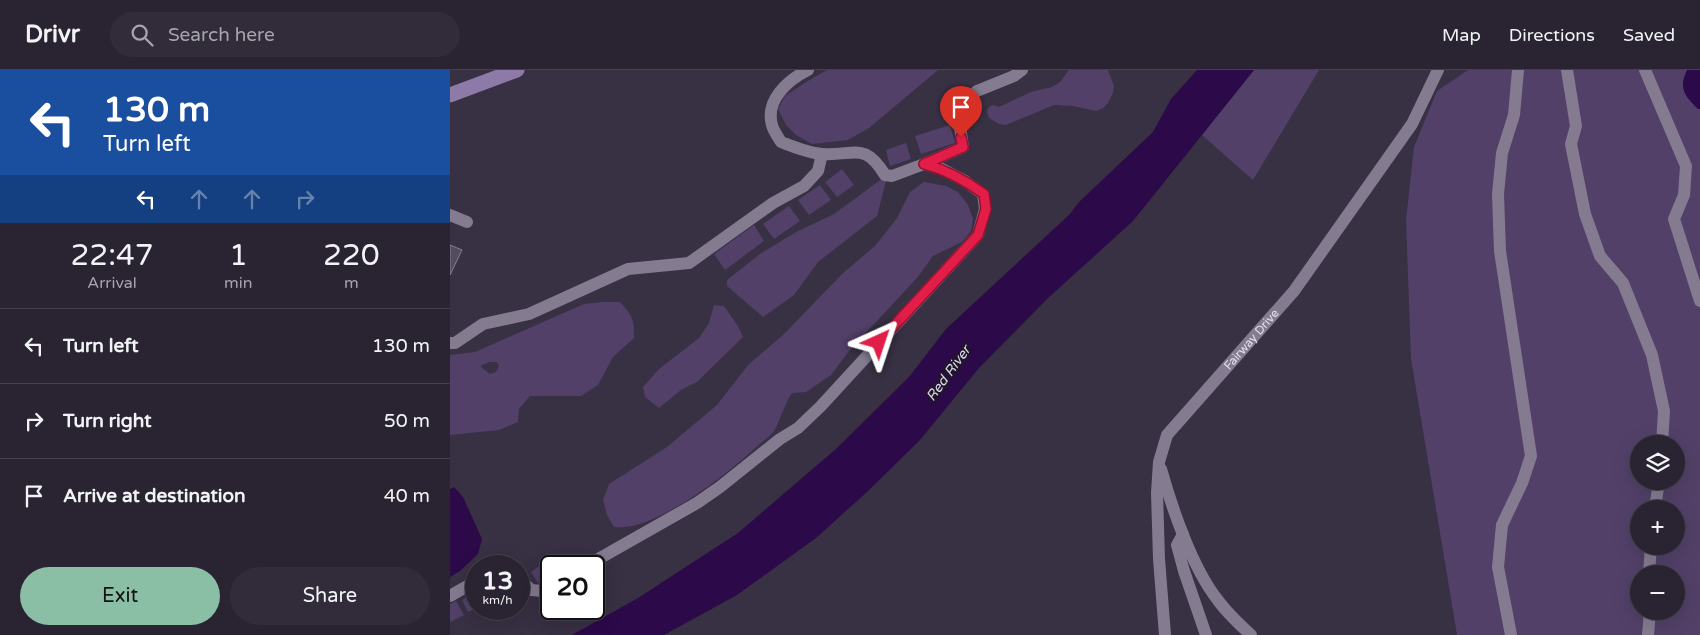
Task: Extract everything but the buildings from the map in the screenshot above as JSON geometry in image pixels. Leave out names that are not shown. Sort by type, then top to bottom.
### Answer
[{"type":"main road","points":[[450,95],[517,70]]},
{"type":"street","points":[[808,70],[796,76],[777,94],[772,106],[772,125],[781,142],[802,150],[822,154],[866,153],[876,160],[885,175],[892,176],[963,147],[960,127],[964,101],[978,91],[1014,76],[1022,70]]},
{"type":"street","name":"Fairway Drive","points":[[1165,635],[1157,503],[1159,462],[1167,435],[1294,291],[1412,124],[1438,70]]},
{"type":"street","points":[[1512,635],[1498,567],[1502,525],[1522,483],[1531,456],[1500,251],[1498,194],[1502,153],[1514,115],[1518,70]]},
{"type":"street","points":[[1567,70],[1576,126],[1571,144],[1585,214],[1600,256],[1623,283],[1652,355],[1664,411],[1663,435]]},
{"type":"street","points":[[1645,70],[1686,166],[1684,195],[1674,219],[1700,301]]},
{"type":"street","points":[[450,343],[454,343],[483,324],[529,314],[628,269],[643,266],[689,263],[773,203],[804,186],[818,171],[822,154]]},
{"type":"street","points":[[605,555],[697,503],[780,439],[798,428],[821,406],[978,235],[986,209],[984,194],[966,181],[942,169],[924,164]]},
{"type":"street","points":[[450,215],[467,222]]},
{"type":"street","points":[[1159,462],[1183,534],[1196,563],[1216,599],[1251,635]]},
{"type":"street","points":[[1183,534],[1178,545],[1184,571],[1206,635]]},
{"type":"street","points":[[450,596],[465,587]]},
{"type":"street","points":[[1648,635],[1649,620]]},
{"type":"shaded area","points":[[827,70],[938,70],[869,128],[848,140],[812,144],[796,135],[786,125],[778,109],[785,96]]},
{"type":"shaded area","points":[[1069,70],[1108,70],[1114,86],[1108,103],[1096,111],[1073,106],[1054,105],[1006,125],[999,124],[989,118],[987,111],[989,107],[993,105],[999,107],[1031,92],[1052,87],[1060,82]]},
{"type":"shaded area","points":[[1254,70],[1319,70],[1253,180],[1202,135]]},
{"type":"shaded area","points":[[1468,70],[1700,70],[1700,635],[1457,635],[1411,359],[1406,220],[1414,147],[1437,91]]},
{"type":"shaded area","points":[[950,125],[955,143],[921,154],[915,136]]},
{"type":"shaded area","points":[[906,143],[911,159],[890,166],[886,150]]},
{"type":"shaded area","points":[[842,169],[854,185],[837,197],[825,182]]},
{"type":"shaded area","points":[[883,178],[886,181],[877,216],[818,262],[794,295],[763,317],[727,286],[727,280],[760,254],[796,232],[834,214]]},
{"type":"shaded area","points":[[924,182],[946,186],[958,192],[968,205],[973,219],[971,231],[962,242],[933,256],[917,278],[849,351],[831,375],[806,392],[792,393],[772,434],[726,473],[708,487],[668,512],[649,521],[630,526],[614,527],[607,515],[603,500],[609,484],[667,447],[717,405],[748,365],[783,335],[843,273],[875,246],[897,218],[910,192]]},
{"type":"shaded area","points":[[820,185],[831,200],[809,215],[798,200]]},
{"type":"shaded area","points":[[789,206],[800,221],[774,239],[763,224]]},
{"type":"shaded area","points":[[754,225],[764,241],[725,270],[714,254]]},
{"type":"shaded area","points":[[620,302],[628,311],[633,322],[634,338],[613,357],[598,385],[581,396],[530,396],[519,409],[518,422],[499,430],[450,435],[450,355],[475,352],[584,304]],"holes":[[[490,362],[497,362],[499,366],[496,372],[490,374],[481,367]]]},
{"type":"shaded area","points":[[714,305],[724,306],[743,337],[697,382],[681,390],[659,408],[645,397],[643,387],[659,369],[699,338],[709,323]]},
{"type":"shaded area","points":[[540,566],[540,582],[538,583],[531,572]]},
{"type":"shaded area","points":[[456,601],[464,615],[450,622],[450,604]]},
{"type":"water","name":"Red River","points":[[1197,70],[1254,70],[1133,221],[1047,299],[979,368],[920,440],[816,538],[737,595],[664,635],[572,635],[599,620],[605,620],[605,616],[638,598],[738,533],[836,449],[909,377],[946,329],[1070,214],[1079,202],[1153,132],[1171,99]]},
{"type":"water","points":[[1687,70],[1700,70],[1700,109],[1693,104],[1684,92],[1683,82]]},
{"type":"water","points":[[454,487],[463,497],[482,539],[478,554],[465,555],[465,566],[450,577],[450,489]]},
{"type":"route","points":[[879,342],[978,235],[986,209],[984,194],[966,181],[942,169],[924,164],[963,147],[961,137]]}]
